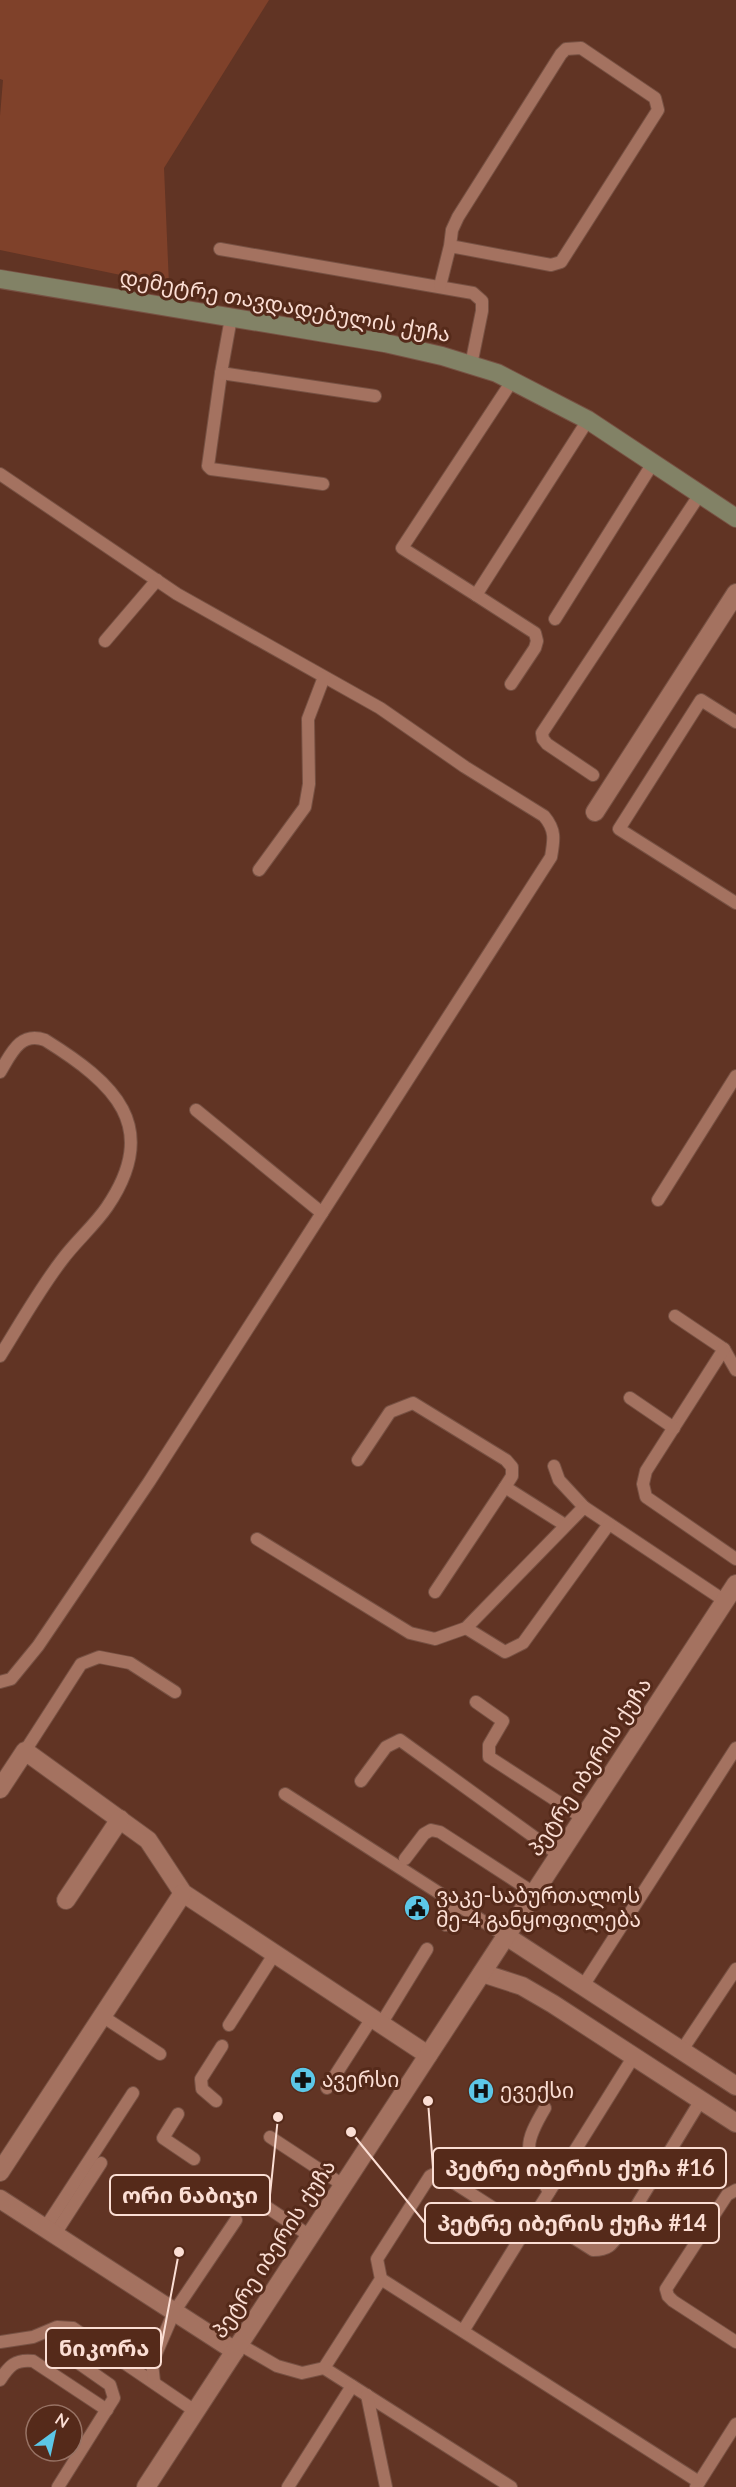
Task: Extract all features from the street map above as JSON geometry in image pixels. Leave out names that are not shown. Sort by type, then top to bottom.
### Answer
[{"type":"main road","name":"დემეტრე თავდადებულის ქუჩა","points":[[0,279],[385,343],[471,365],[512,381],[588,420],[736,518]]},
{"type":"street","points":[[595,812],[736,593]]},
{"type":"street","name":"პეტრე იბერის ქუჩა","points":[[146,2487],[736,1584]]},
{"type":"street","points":[[0,1789],[25,1750],[148,1840],[183,1893],[428,2055]]},
{"type":"street","points":[[66,1900],[120,1819]]},
{"type":"street","points":[[0,2172],[183,1893]]},
{"type":"street","points":[[506,1936],[736,2086]]},
{"type":"street","points":[[482,1973],[522,1986],[736,2123]]},
{"type":"street","points":[[0,2199],[174,2312],[237,2348]]},
{"type":"lane","points":[[440,286],[452,230],[458,217],[566,49],[581,48],[655,98],[658,110],[656,115],[566,255],[556,265],[450,246]]},
{"type":"lane","points":[[220,249],[473,293],[482,301],[482,311],[471,365]]},
{"type":"lane","points":[[231,318],[220,373],[208,466],[211,469],[323,484]]},
{"type":"lane","points":[[220,373],[375,396]]},
{"type":"lane","points":[[511,684],[535,648],[537,641],[535,633],[402,548],[512,381]]},
{"type":"lane","points":[[476,595],[588,420]]},
{"type":"lane","points":[[555,619],[653,463]]},
{"type":"lane","points":[[0,474],[177,594],[399,720],[465,767],[544,816],[553,827],[554,840],[551,857],[149,1482],[38,1646],[11,1678],[0,1682]]},
{"type":"lane","points":[[593,775],[547,744],[542,733],[700,494]]},
{"type":"lane","points":[[105,641],[157,580]]},
{"type":"lane","points":[[259,870],[305,807],[309,784],[308,719],[324,677]]},
{"type":"lane","points":[[736,722],[701,700],[619,830],[736,903]]},
{"type":"lane","points":[[0,1072],[16,1047],[25,1038],[37,1037],[45,1040],[94,1072],[125,1112],[131,1135],[129,1160],[122,1181],[106,1209],[62,1260],[0,1356]]},
{"type":"lane","points":[[658,1200],[736,1076]]},
{"type":"lane","points":[[196,1110],[322,1213]]},
{"type":"lane","points":[[675,1316],[724,1349],[736,1370]]},
{"type":"lane","points":[[724,1349],[646,1471],[643,1484],[646,1497],[736,1559]]},
{"type":"lane","points":[[630,1398],[674,1428]]},
{"type":"lane","points":[[358,1460],[390,1412],[413,1403],[506,1460],[512,1467],[512,1476],[435,1592]]},
{"type":"lane","points":[[554,1466],[559,1480],[584,1507],[725,1601]]},
{"type":"lane","points":[[505,1487],[565,1525]]},
{"type":"lane","points":[[257,1539],[410,1633],[435,1640],[466,1628],[584,1507]]},
{"type":"lane","points":[[466,1628],[505,1652],[524,1643],[609,1524]]},
{"type":"lane","points":[[25,1750],[81,1664],[99,1657],[115,1658],[130,1663],[175,1692]]},
{"type":"lane","points":[[476,1702],[503,1721],[489,1745],[489,1757],[583,1818]]},
{"type":"lane","points":[[361,1781],[386,1747],[400,1740],[559,1855]]},
{"type":"lane","points":[[583,1986],[736,1748]]},
{"type":"lane","points":[[285,1794],[506,1936]]},
{"type":"lane","points":[[405,1859],[424,1834],[431,1830],[440,1832],[534,1893]]},
{"type":"lane","points":[[446,1925],[457,1905]]},
{"type":"lane","points":[[327,2088],[377,2021],[426,1949]]},
{"type":"lane","points":[[229,2025],[274,1953]]},
{"type":"lane","points":[[682,2050],[736,1969]]},
{"type":"lane","points":[[102,2016],[160,2054]]},
{"type":"lane","points":[[216,2101],[202,2089],[201,2079],[222,2046]]},
{"type":"lane","points":[[463,2331],[634,2056]]},
{"type":"lane","points":[[50,2231],[133,2093]]},
{"type":"lane","points":[[536,2214],[593,2250],[605,2250],[613,2244],[701,2100]]},
{"type":"lane","points":[[545,2108],[531,2131],[528,2153],[549,2192]]},
{"type":"lane","points":[[178,2114],[164,2138],[194,2159]]},
{"type":"lane","points":[[270,2137],[343,2185]]},
{"type":"lane","points":[[50,2231],[101,2163]]},
{"type":"lane","points":[[237,2348],[277,2366],[302,2373],[324,2368],[381,2279],[377,2259],[426,2182],[434,2174],[445,2176],[526,2229]]},
{"type":"lane","points":[[237,2187],[310,2236]]},
{"type":"lane","points":[[736,2190],[728,2194],[666,2289],[673,2301],[736,2342]]},
{"type":"lane","points":[[154,2382],[152,2363],[174,2312],[236,2220]]},
{"type":"lane","points":[[381,2279],[697,2484],[736,2424]]},
{"type":"lane","points":[[0,2342],[33,2337],[57,2327],[73,2328],[195,2411]]},
{"type":"lane","points":[[0,2380],[10,2365],[19,2361],[33,2361],[107,2410]]},
{"type":"lane","points":[[58,2487],[114,2398],[110,2385],[80,2364]]},
{"type":"lane","points":[[324,2368],[511,2487]]},
{"type":"lane","points":[[288,2487],[352,2386]]},
{"type":"lane","points":[[366,2395],[386,2487]]},
{"type":"shaded area","points":[[0,0],[269,0],[164,168],[169,285],[0,250],[0,116],[3,80],[0,79]]},
{"type":"place","name":"ვაკე-საბურთალოს მე-4 განყოფილება","points":[[417,1908]]},
{"type":"place","name":"ავერსი","points":[[303,2080]]},
{"type":"place","name":"ევექსი","points":[[481,2091]]},
{"type":"place","name":"პეტრე იბერის ქუჩა #16","points":[[428,2101]]},
{"type":"place","name":"ორი ნაბიჯი","points":[[278,2117]]},
{"type":"place","name":"პეტრე იბერის ქუჩა #14","points":[[351,2132]]},
{"type":"place","name":"ნიკორა","points":[[179,2252]]}]
